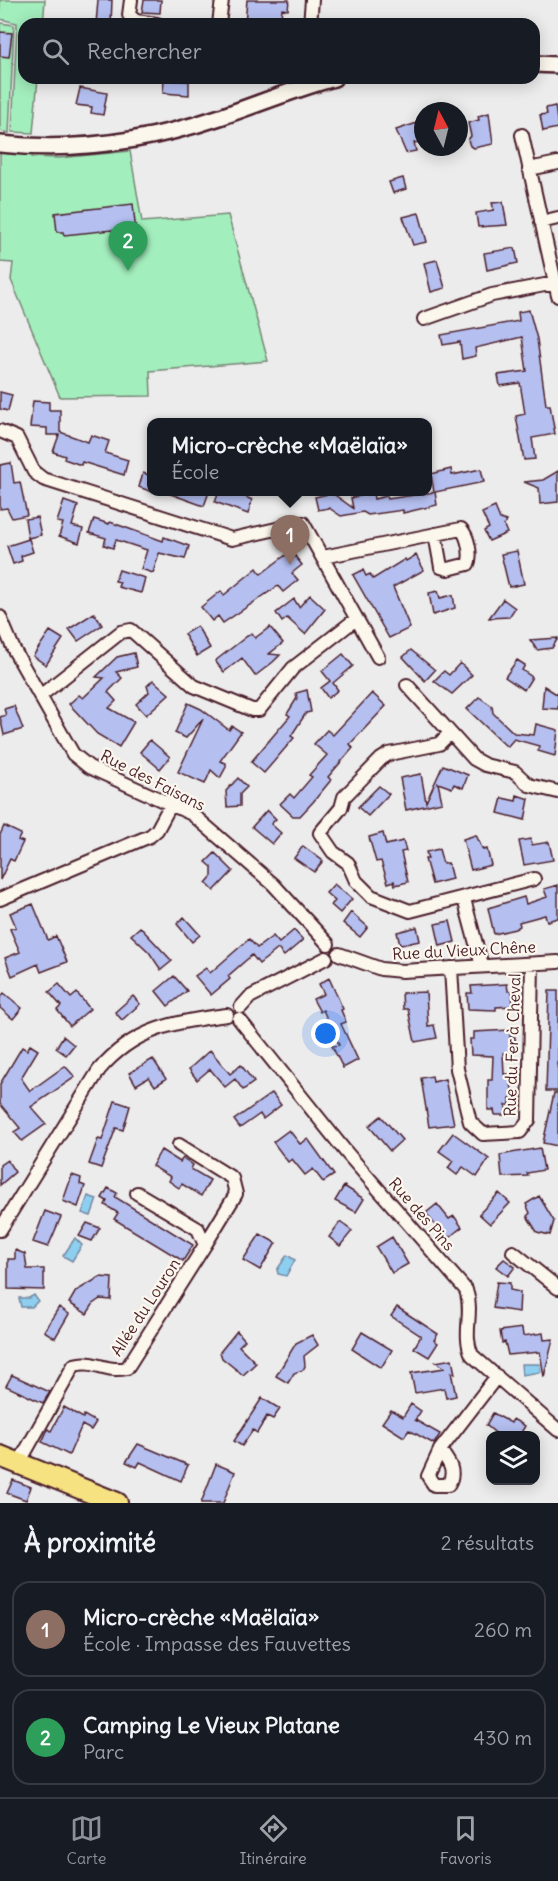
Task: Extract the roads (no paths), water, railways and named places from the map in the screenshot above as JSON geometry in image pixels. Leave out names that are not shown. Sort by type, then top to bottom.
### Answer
[{"type":"main road","points":[[0,1456],[117,1503]]},
{"type":"street","points":[[131,0],[129,15],[132,18]]},
{"type":"street","points":[[220,18],[222,0]]},
{"type":"street","points":[[310,18],[312,0]]},
{"type":"street","points":[[540,64],[558,65]]},
{"type":"street","points":[[0,144],[59,148],[143,138],[215,118],[297,84]]},
{"type":"street","points":[[424,319],[492,295],[557,290],[522,135]]},
{"type":"street","points":[[529,169],[558,163]]},
{"type":"street","points":[[541,222],[558,218]]},
{"type":"street","points":[[0,431],[17,438],[34,472],[43,478],[232,538],[303,523],[378,657]]},
{"type":"street","points":[[323,557],[435,534]]},
{"type":"street","name":"Rue des Faisans","points":[[0,617],[14,650],[73,754],[89,767],[192,814],[273,884],[328,944]]},
{"type":"street","points":[[39,696],[121,632],[131,630],[194,686],[252,710],[259,710],[293,668],[356,619]]},
{"type":"street","points":[[0,651],[14,650]]},
{"type":"street","points":[[407,685],[474,759],[485,765],[515,772],[529,785],[558,792]]},
{"type":"street","points":[[450,733],[439,744],[389,754],[381,759],[344,797],[341,808],[320,833],[333,852],[348,863],[356,881],[371,896],[410,911],[534,879]]},
{"type":"street","points":[[0,899],[150,836],[157,830],[171,804]]},
{"type":"street","points":[[464,898],[482,966]]},
{"type":"street","points":[[0,1230],[99,1070],[112,1053],[128,1041],[146,1033],[172,1025],[227,1015],[230,1005],[240,1013],[250,997],[326,958],[333,960],[339,954],[337,946],[328,944],[323,950],[326,958]]},
{"type":"street","name":"Rue du Vieux Chêne","points":[[339,954],[381,969],[402,971],[558,962]]},
{"type":"street","name":"Rue du Fer à Cheval","points":[[451,968],[457,1069],[470,1122],[483,1134],[520,1132],[529,1120],[532,963]]},
{"type":"street","name":"Rue des Pins","points":[[240,1013],[346,1152],[466,1290],[471,1304],[468,1347],[472,1355],[558,1430]]},
{"type":"street","name":"Allée du Louron","points":[[19,1463],[74,1365],[87,1362],[113,1371],[127,1368],[236,1194],[232,1178],[179,1145]]},
{"type":"street","points":[[136,1193],[198,1229],[205,1245]]},
{"type":"street","points":[[513,1252],[558,1288]]},
{"type":"street","points":[[440,1450],[497,1376]]},
{"type":"water","points":[[88,1196],[97,1199],[91,1216],[82,1213]]},
{"type":"water","points":[[75,1238],[82,1245],[72,1261],[63,1256]]},
{"type":"water","points":[[287,1255],[295,1260],[286,1276],[278,1274],[277,1270]]},
{"type":"water","points":[[34,1295],[38,1301],[32,1307],[21,1307],[19,1298],[29,1298]]},
{"type":"water","points":[[521,1364],[539,1364],[541,1372],[522,1375]]},
{"type":"place","name":"Camping Le Vieux Platane","points":[[128,271]]},
{"type":"place","name":"Micro-crèche «Maëlaïa»","points":[[290,565]]}]
